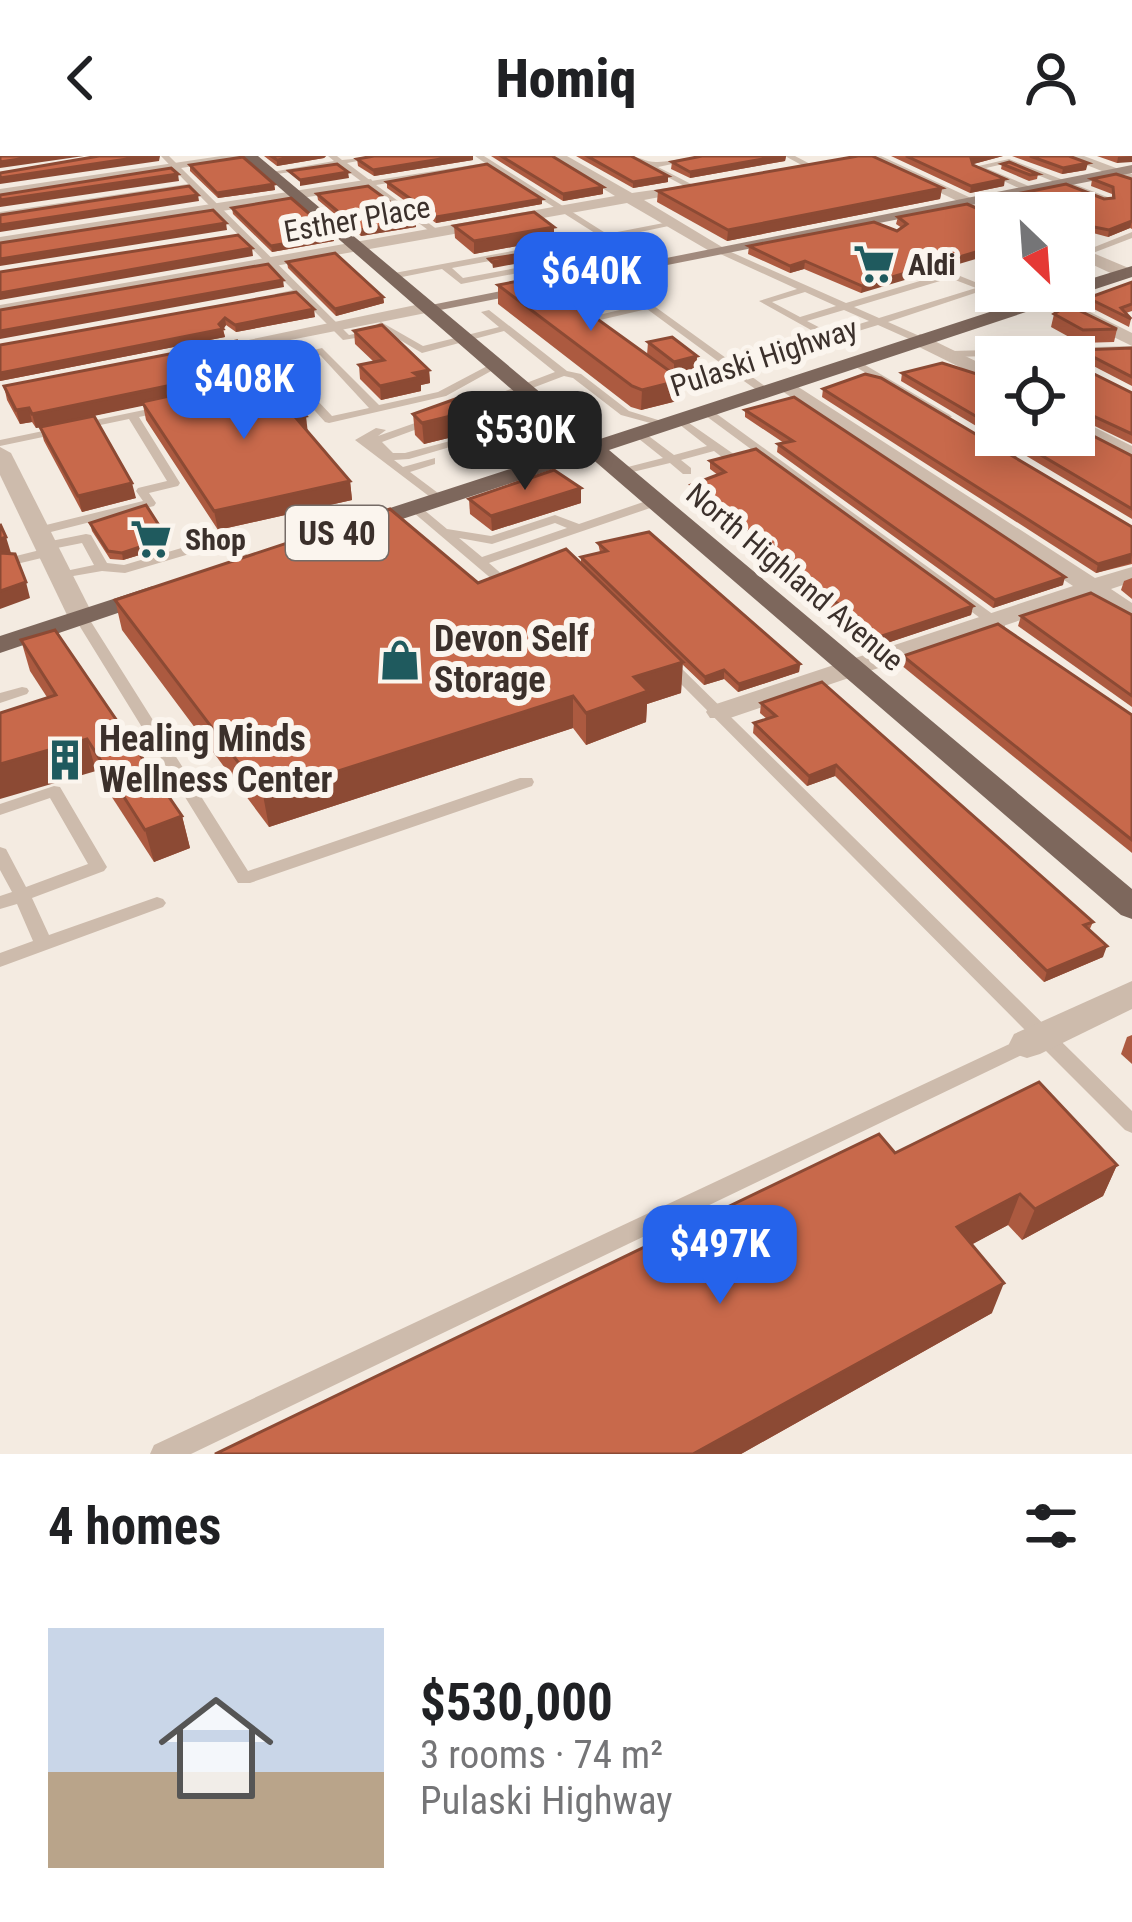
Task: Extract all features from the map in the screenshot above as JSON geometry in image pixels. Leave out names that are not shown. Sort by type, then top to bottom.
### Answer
[{"type":"main road","name":"North Highland Avenue","points":[[250,156],[1132,907]]},
{"type":"main road","points":[[430,307],[1132,169]]},
{"type":"main road","name":"Pulaski Highway","points":[[1095,284],[1130,274]]},
{"type":"main road","name":"Pulaski Highway","points":[[332,535],[1005,312]]},
{"type":"main road","points":[[0,645],[172,587]]},
{"type":"street","points":[[0,193],[170,161],[250,156]]},
{"type":"street","points":[[557,156],[719,250]]},
{"type":"street","points":[[1071,156],[1132,179]]},
{"type":"street","points":[[864,157],[975,207]]},
{"type":"street","points":[[770,173],[832,162]]},
{"type":"street","points":[[0,242],[371,183]]},
{"type":"street","name":"Esther Place","points":[[0,310],[710,184]]},
{"type":"street","points":[[1095,259],[1130,274]]},
{"type":"street","points":[[178,356],[430,307]]},
{"type":"street","points":[[1076,312],[1132,340]]},
{"type":"street","points":[[920,340],[975,367]]},
{"type":"street","points":[[775,388],[1132,614]]},
{"type":"street","points":[[1095,435],[1132,455]]},
{"type":"street","points":[[0,453],[10,498],[45,543],[81,617]]},
{"type":"street","points":[[720,712],[851,668],[1001,627],[1132,574]]},
{"type":"street","points":[[1034,1040],[1132,994]]},
{"type":"lane","points":[[271,173],[336,159],[380,156]]},
{"type":"lane","points":[[632,156],[690,187]]},
{"type":"lane","points":[[650,166],[706,156]]},
{"type":"lane","points":[[788,156],[810,166]]},
{"type":"lane","points":[[974,156],[994,164]]},
{"type":"lane","points":[[336,159],[435,232]]},
{"type":"lane","points":[[371,183],[482,160],[605,236],[633,267]]},
{"type":"lane","points":[[170,161],[347,338],[388,330]]},
{"type":"lane","points":[[1028,189],[978,167],[1009,161],[1107,200]]},
{"type":"lane","points":[[0,214],[194,185]]},
{"type":"lane","points":[[871,220],[898,232]]},
{"type":"lane","points":[[392,275],[443,266],[491,267],[568,252],[605,236],[674,224]]},
{"type":"lane","points":[[222,238],[244,234]]},
{"type":"lane","points":[[1095,248],[1132,235]]},
{"type":"lane","points":[[1110,244],[1132,252]]},
{"type":"lane","points":[[719,250],[920,340]]},
{"type":"lane","points":[[443,266],[461,281],[491,267],[530,259],[619,251]]},
{"type":"lane","points":[[604,272],[742,375],[775,388]]},
{"type":"lane","points":[[799,320],[950,274],[985,288],[829,337],[764,301],[806,289]]},
{"type":"lane","points":[[254,300],[300,292]]},
{"type":"lane","points":[[575,305],[633,294]]},
{"type":"lane","points":[[623,348],[592,324],[594,320],[649,306]]},
{"type":"lane","points":[[485,312],[563,373],[577,376],[625,413],[672,422],[730,458]]},
{"type":"lane","points":[[370,318],[422,350],[506,328]]},
{"type":"lane","points":[[1095,351],[1132,349]]},
{"type":"lane","points":[[376,409],[322,351],[275,362],[329,420],[442,394],[496,365]]},
{"type":"lane","points":[[952,354],[975,354]]},
{"type":"lane","points":[[855,362],[957,424]]},
{"type":"lane","points":[[654,372],[680,386],[742,375]]},
{"type":"lane","points":[[499,431],[405,458],[390,456],[374,441],[563,373]]},
{"type":"lane","points":[[0,443],[176,406]]},
{"type":"lane","points":[[402,471],[506,437],[474,408]]},
{"type":"lane","points":[[438,499],[362,440],[417,419],[474,408]]},
{"type":"lane","points":[[706,411],[1001,627]]},
{"type":"lane","points":[[0,564],[149,503],[142,491],[174,483],[132,415]]},
{"type":"lane","points":[[638,433],[688,472]]},
{"type":"lane","points":[[620,472],[716,447]]},
{"type":"lane","points":[[479,562],[655,502]]},
{"type":"lane","points":[[413,507],[505,583]]},
{"type":"lane","points":[[443,532],[492,540],[555,519],[578,528]]},
{"type":"lane","points":[[45,543],[86,538],[102,567]]},
{"type":"lane","points":[[61,576],[137,566],[222,540],[249,562]]},
{"type":"lane","points":[[137,566],[172,587]]},
{"type":"lane","points":[[81,617],[244,879],[526,782]]},
{"type":"lane","points":[[653,648],[1034,1040],[1132,1124]]},
{"type":"lane","points":[[0,698],[22,691]]},
{"type":"lane","points":[[0,810],[54,791],[98,867],[0,903]]},
{"type":"lane","points":[[0,853],[44,944]]},
{"type":"lane","points":[[0,960],[157,903]]},
{"type":"lane","points":[[164,1454],[1034,1040]]},
{"type":"building","points":[[0,156],[39,156],[0,162]]},
{"type":"building","points":[[99,156],[147,156],[0,178],[0,173]]},
{"type":"building","points":[[459,156],[373,170],[357,159]]},
{"type":"building","points":[[501,156],[552,156],[603,187],[563,194]]},
{"type":"building","points":[[587,156],[631,156],[668,176],[633,182]]},
{"type":"building","points":[[702,156],[780,156],[690,172],[672,162]]},
{"type":"building","points":[[872,156],[942,188],[728,230],[658,191]]},
{"type":"building","points":[[906,156],[980,156],[971,158],[973,165],[1005,179],[971,186]]},
{"type":"building","points":[[1030,156],[1069,156],[1088,163],[1063,168]]},
{"type":"building","points":[[243,157],[274,184],[217,193],[190,165]]},
{"type":"building","points":[[1009,162],[1038,174],[1002,164]]},
{"type":"building","points":[[337,164],[348,172],[300,180],[289,171]]},
{"type":"building","points":[[487,164],[542,199],[436,217],[387,182]]},
{"type":"building","points":[[171,168],[178,174],[0,200],[0,195]]},
{"type":"building","points":[[1116,174],[1132,179],[1132,221],[1109,230],[1095,227],[1095,195],[1114,198],[1113,187],[1092,179]]},
{"type":"building","points":[[1066,184],[1086,192],[1027,192]]},
{"type":"building","points":[[189,186],[198,195],[0,225],[0,215]]},
{"type":"building","points":[[368,186],[416,221],[360,230],[317,194]]},
{"type":"building","points":[[291,198],[334,235],[271,246],[232,208]]},
{"type":"building","points":[[967,204],[975,207],[975,252],[862,286],[805,261],[790,266],[749,246],[874,222],[897,231],[907,224],[898,217]]},
{"type":"building","points":[[213,210],[226,223],[0,259],[0,243]]},
{"type":"building","points":[[534,212],[554,227],[474,241],[454,226]]},
{"type":"building","points":[[238,235],[252,248],[0,293],[0,272]]},
{"type":"building","points":[[574,246],[492,262],[489,259]]},
{"type":"building","points":[[335,253],[383,297],[335,309],[287,262]]},
{"type":"building","points":[[268,264],[283,280],[0,331],[0,310]]},
{"type":"building","points":[[539,277],[682,380],[642,390],[632,386],[498,285]]},
{"type":"building","points":[[1132,282],[1132,304],[1121,308],[1131,319],[1095,301],[1095,295]]},
{"type":"building","points":[[296,292],[314,309],[235,325],[225,318],[219,324],[223,329],[0,373],[0,345]]},
{"type":"building","points":[[1082,312],[1117,329],[1083,330],[1054,314]]},
{"type":"building","points":[[382,325],[429,370],[414,373],[420,377],[380,386],[359,365],[384,360],[354,331]]},
{"type":"building","points":[[672,337],[697,356],[674,362],[648,342]]},
{"type":"building","points":[[237,341],[259,367],[32,414],[29,408],[16,410],[4,386]]},
{"type":"building","points":[[1132,348],[1132,377],[1095,358],[1095,349]]},
{"type":"building","points":[[942,363],[975,373],[975,416],[902,373]]},
{"type":"building","points":[[269,374],[306,416],[296,418],[350,481],[214,511],[142,402]]},
{"type":"building","points":[[865,374],[881,378],[975,434],[975,456],[1012,456],[1132,527],[1132,554],[1098,564],[823,389]]},
{"type":"building","points":[[1095,374],[1132,393],[1132,434],[1095,417]]},
{"type":"building","points":[[461,397],[480,409],[422,423],[413,414]]},
{"type":"building","points":[[794,397],[1065,577],[995,600],[778,444],[793,441],[745,410]]},
{"type":"building","points":[[94,416],[132,483],[78,496],[40,427]]},
{"type":"building","points":[[1095,437],[1132,456],[1132,509],[1042,456],[1095,456]]},
{"type":"building","points":[[756,449],[973,606],[879,637],[691,485],[725,472],[710,461]]},
{"type":"building","points":[[554,470],[581,488],[491,516],[469,499]]},
{"type":"building","points":[[146,505],[167,538],[122,553],[108,551],[90,523]]},
{"type":"building","name":"Devon Self Storage","points":[[390,509],[478,583],[566,549],[683,662],[634,677],[648,691],[586,713],[573,696],[263,795],[115,600]]},
{"type":"building","points":[[649,532],[800,664],[739,684],[724,670],[705,677],[581,557],[607,551],[598,543]]},
{"type":"building","points":[[0,553],[15,554],[26,582],[0,591]]},
{"type":"building","points":[[1091,593],[1132,615],[1132,696],[1021,616]]},
{"type":"building","points":[[998,624],[1132,715],[1132,840],[903,656]]},
{"type":"building","points":[[55,630],[182,816],[145,830],[87,739],[0,764],[0,713],[56,695],[21,640]]},
{"type":"building","points":[[822,682],[1093,922],[1084,925],[1107,946],[1047,971],[836,765],[809,776],[754,723],[776,716],[761,703]]},
{"type":"building","points":[[1039,1082],[1117,1165],[1035,1209],[1020,1194],[957,1227],[1004,1283],[693,1454],[215,1454],[879,1134],[895,1153]]},
{"type":"place","name":"Aldi","points":[[874,264]]},
{"type":"place","name":"Shop","points":[[151,539]]},
{"type":"place","name":"Devon Self Storage","points":[[400,660]]},
{"type":"place","name":"Healing Minds Wellness Center","points":[[65,760]]}]
